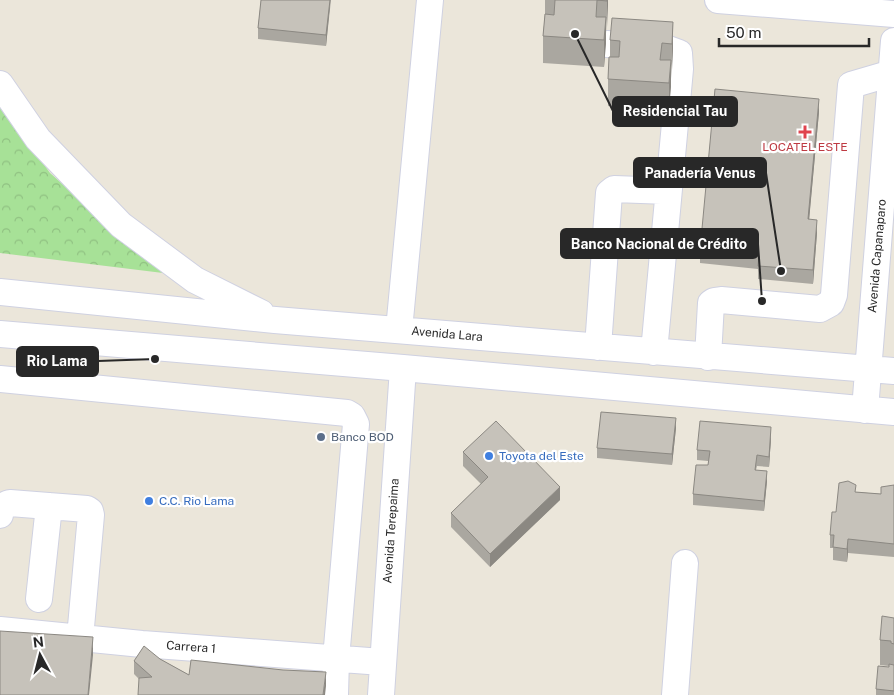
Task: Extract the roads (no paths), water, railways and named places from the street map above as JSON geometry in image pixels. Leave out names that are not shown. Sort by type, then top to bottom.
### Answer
[{"type":"street","points":[[399,330],[430,0]]},
{"type":"street","points":[[718,0],[894,14]]},
{"type":"street","name":"Avenida Capanaparo","points":[[865,410],[894,41]]},
{"type":"street","points":[[607,44],[668,49],[679,53],[680,69],[654,352]]},
{"type":"street","points":[[708,356],[711,303],[714,300],[820,309],[831,303],[834,295],[851,85],[892,73]]},
{"type":"street","points":[[0,84],[38,139],[121,225],[195,280],[275,320]]},
{"type":"street","points":[[598,347],[610,193],[614,190],[668,191]]},
{"type":"street","name":"Avenida Lara","points":[[0,292],[275,320],[894,371]]},
{"type":"street","points":[[0,334],[894,412]]},
{"type":"street","name":"Avenida Terepaima","points":[[381,695],[402,368]]},
{"type":"street","points":[[0,379],[347,413],[352,416],[356,424],[336,659],[335,695]]},
{"type":"street","points":[[0,514],[1,508],[10,503],[87,509],[90,511],[80,638]]},
{"type":"street","points":[[39,599],[49,506]]},
{"type":"street","points":[[675,695],[686,563]]},
{"type":"street","name":"Carrera 1","points":[[0,630],[382,662]]},
{"type":"place","name":"Residencial Tau","points":[[575,34]]},
{"type":"place","name":"LOCATEL ESTE","points":[[805,132]]},
{"type":"place","name":"Panadería Venus","points":[[781,271]]},
{"type":"place","name":"Banco Nacional de Crédito","points":[[762,301]]},
{"type":"place","name":"Rio Lama","points":[[155,359]]},
{"type":"place","name":"Banco BOD","points":[[321,437]]},
{"type":"place","name":"Toyota del Este","points":[[489,456]]},
{"type":"place","name":"C.C. Rio Lama","points":[[149,501]]}]
